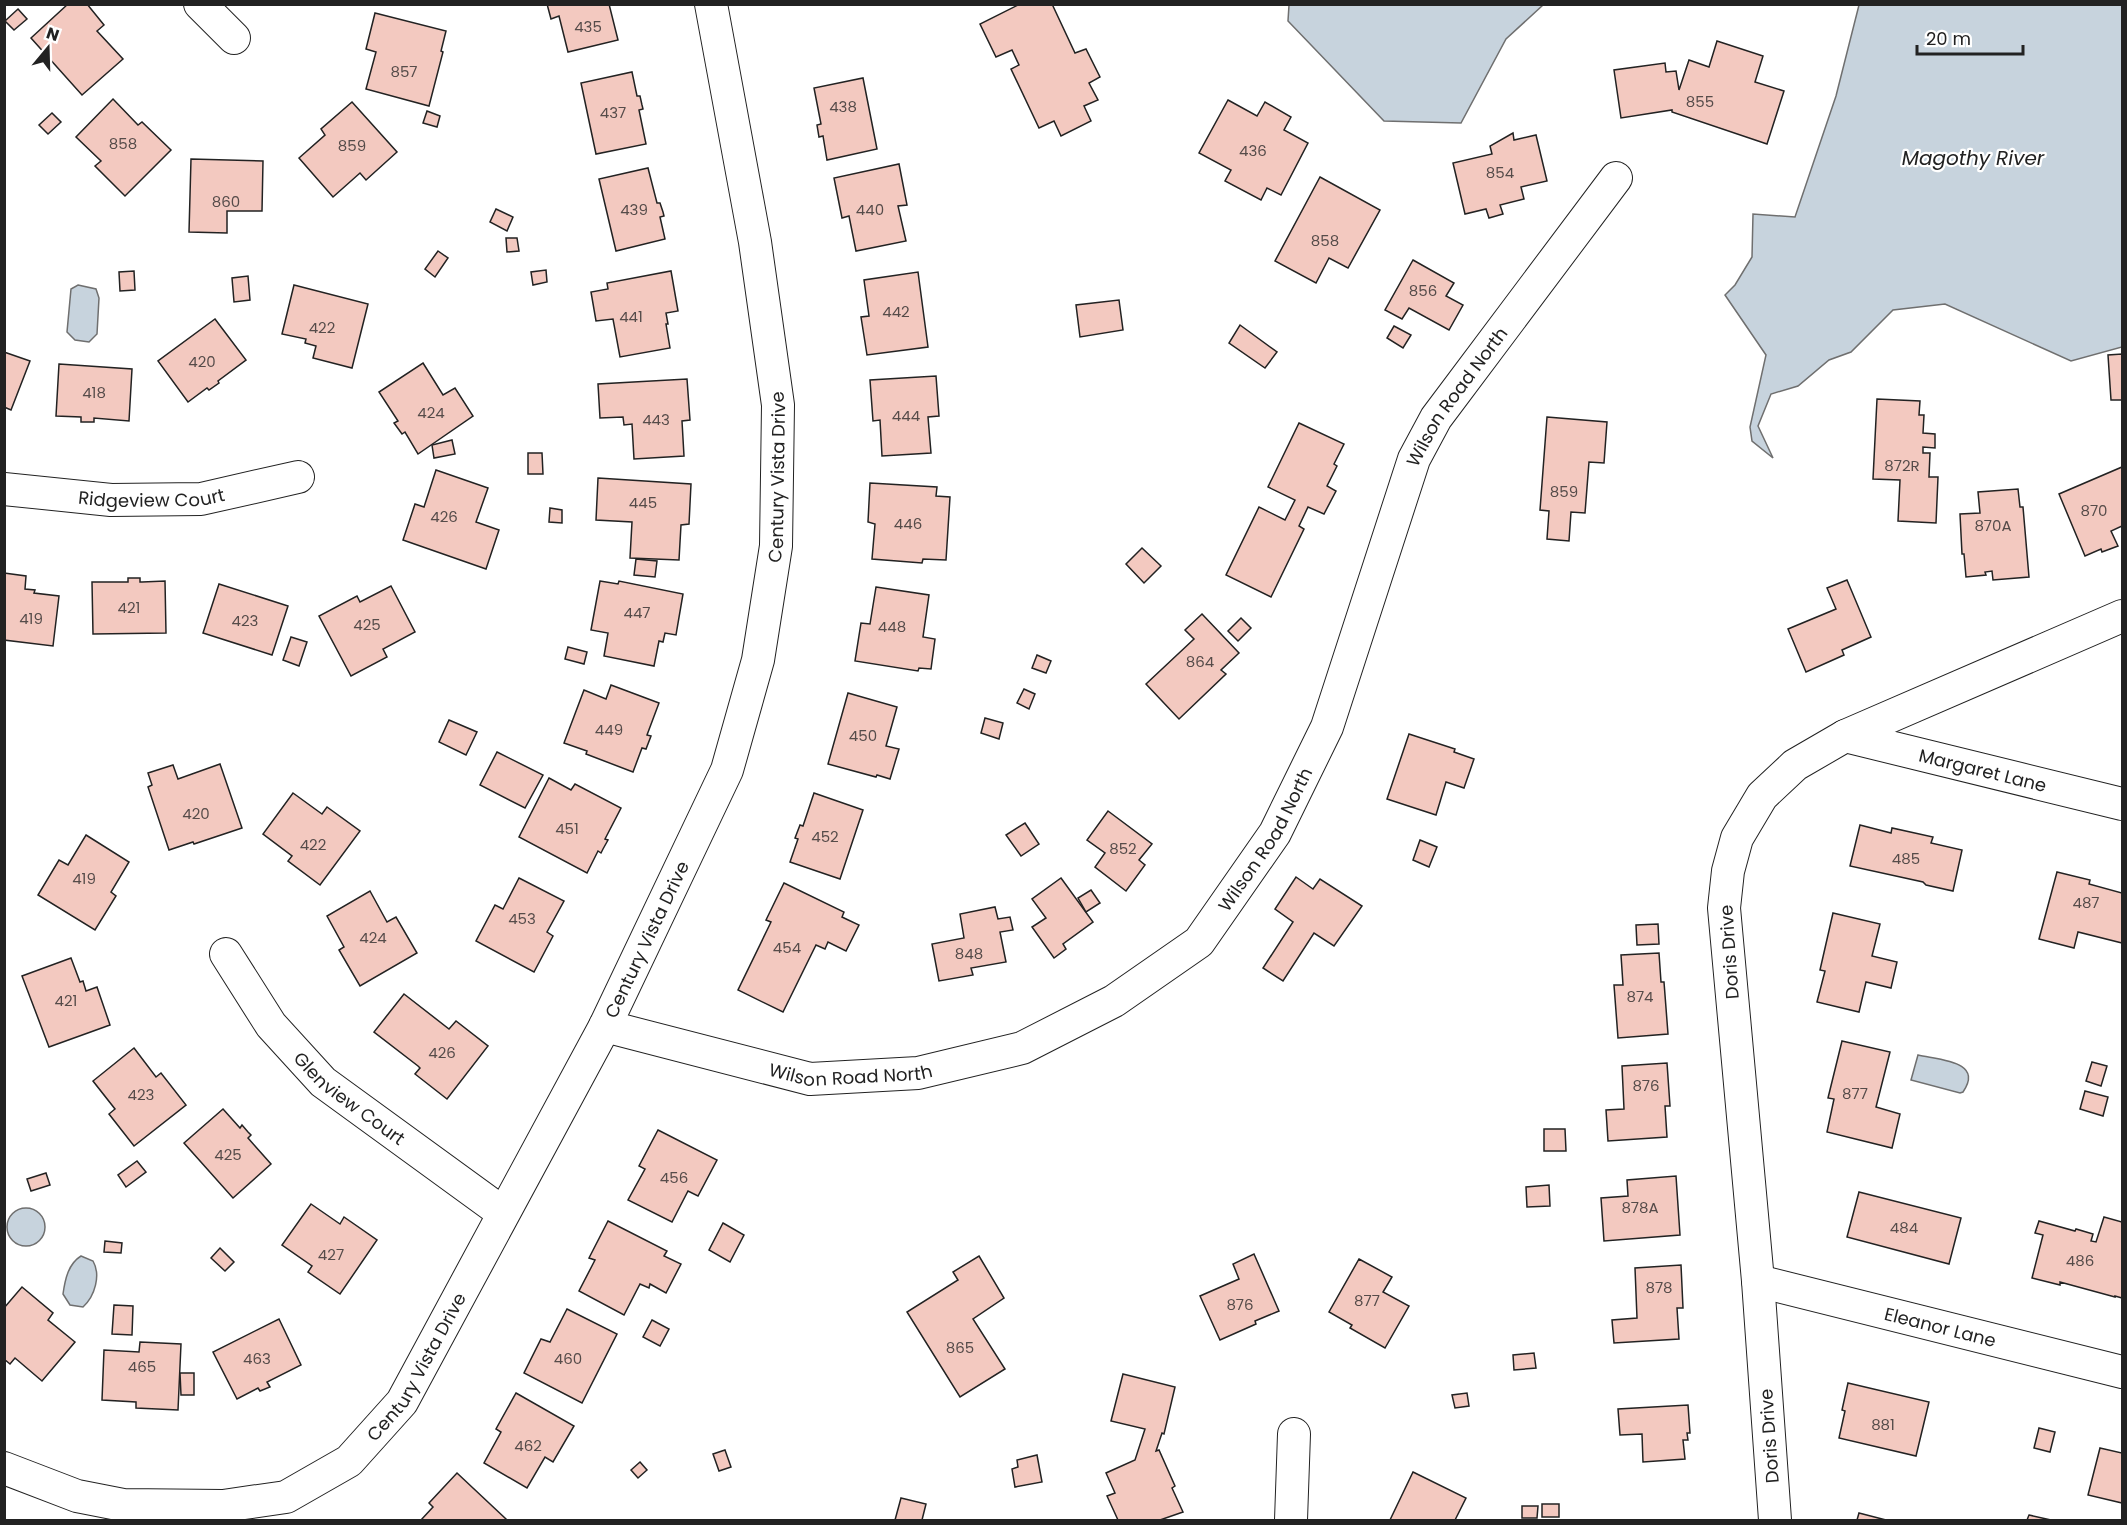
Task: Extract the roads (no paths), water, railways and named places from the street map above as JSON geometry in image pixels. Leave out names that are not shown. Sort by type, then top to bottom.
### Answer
[{"type":"street","points":[[200,4],[234,38]]},
{"type":"street","name":"Century Vista Drive","points":[[4,1468],[124,1513],[223,1506],[286,1497],[349,1461],[402,1402],[606,1026],[727,770],[758,660],[777,546],[778,405],[755,242],[711,4]]},
{"type":"street","name":"Wilson Road North","points":[[606,1026],[810,1079],[918,1073],[1022,1048],[1114,1001],[1199,942],[1275,834],[1327,727],[1414,459],[1436,418],[1616,178]]},
{"type":"street","name":"Ridgeview Court","points":[[4,489],[111,500],[201,499],[298,477]]},
{"type":"street","name":"Doris Drive","points":[[1775,1521],[1758,1281],[1724,908],[1728,871],[1737,838],[1762,796],[1795,765],[1845,736],[2122,616]]},
{"type":"street","name":"Margaret Lane","points":[[1845,736],[2122,804]]},
{"type":"street","name":"Glenview Court","points":[[226,954],[271,1025],[323,1082],[503,1213]]},
{"type":"street","name":"Eleanor Lane","points":[[1758,1281],[2122,1372]]},
{"type":"street","points":[[1291,1521],[1294,1434]]},
{"type":"water","points":[[1289,4],[1543,5],[1506,39],[1461,123],[1384,121],[1288,21]]},
{"type":"water","name":"Magothy River","points":[[1859,5],[2122,5],[2122,347],[2071,361],[1945,304],[1893,310],[1851,352],[1829,360],[1798,386],[1771,394],[1758,426],[1773,458],[1752,441],[1750,427],[1766,355],[1725,295],[1735,285],[1752,257],[1753,214],[1795,217],[1836,96]]},
{"type":"water","points":[[78,285],[96,289],[99,298],[97,334],[89,342],[75,340],[67,332],[71,289]]},
{"type":"water","points":[[1918,1055],[1947,1061],[1964,1068],[1968,1074],[1968,1082],[1963,1092],[1911,1080]]},
{"type":"water","points":[[26,1208],[33,1209],[39,1214],[44,1220],[44,1234],[39,1240],[33,1245],[26,1246],[19,1245],[13,1240],[8,1234],[7,1227],[8,1220],[13,1214],[19,1209]]},
{"type":"water","points":[[81,1256],[93,1261],[97,1279],[91,1297],[83,1307],[70,1305],[63,1294],[70,1268]]}]
